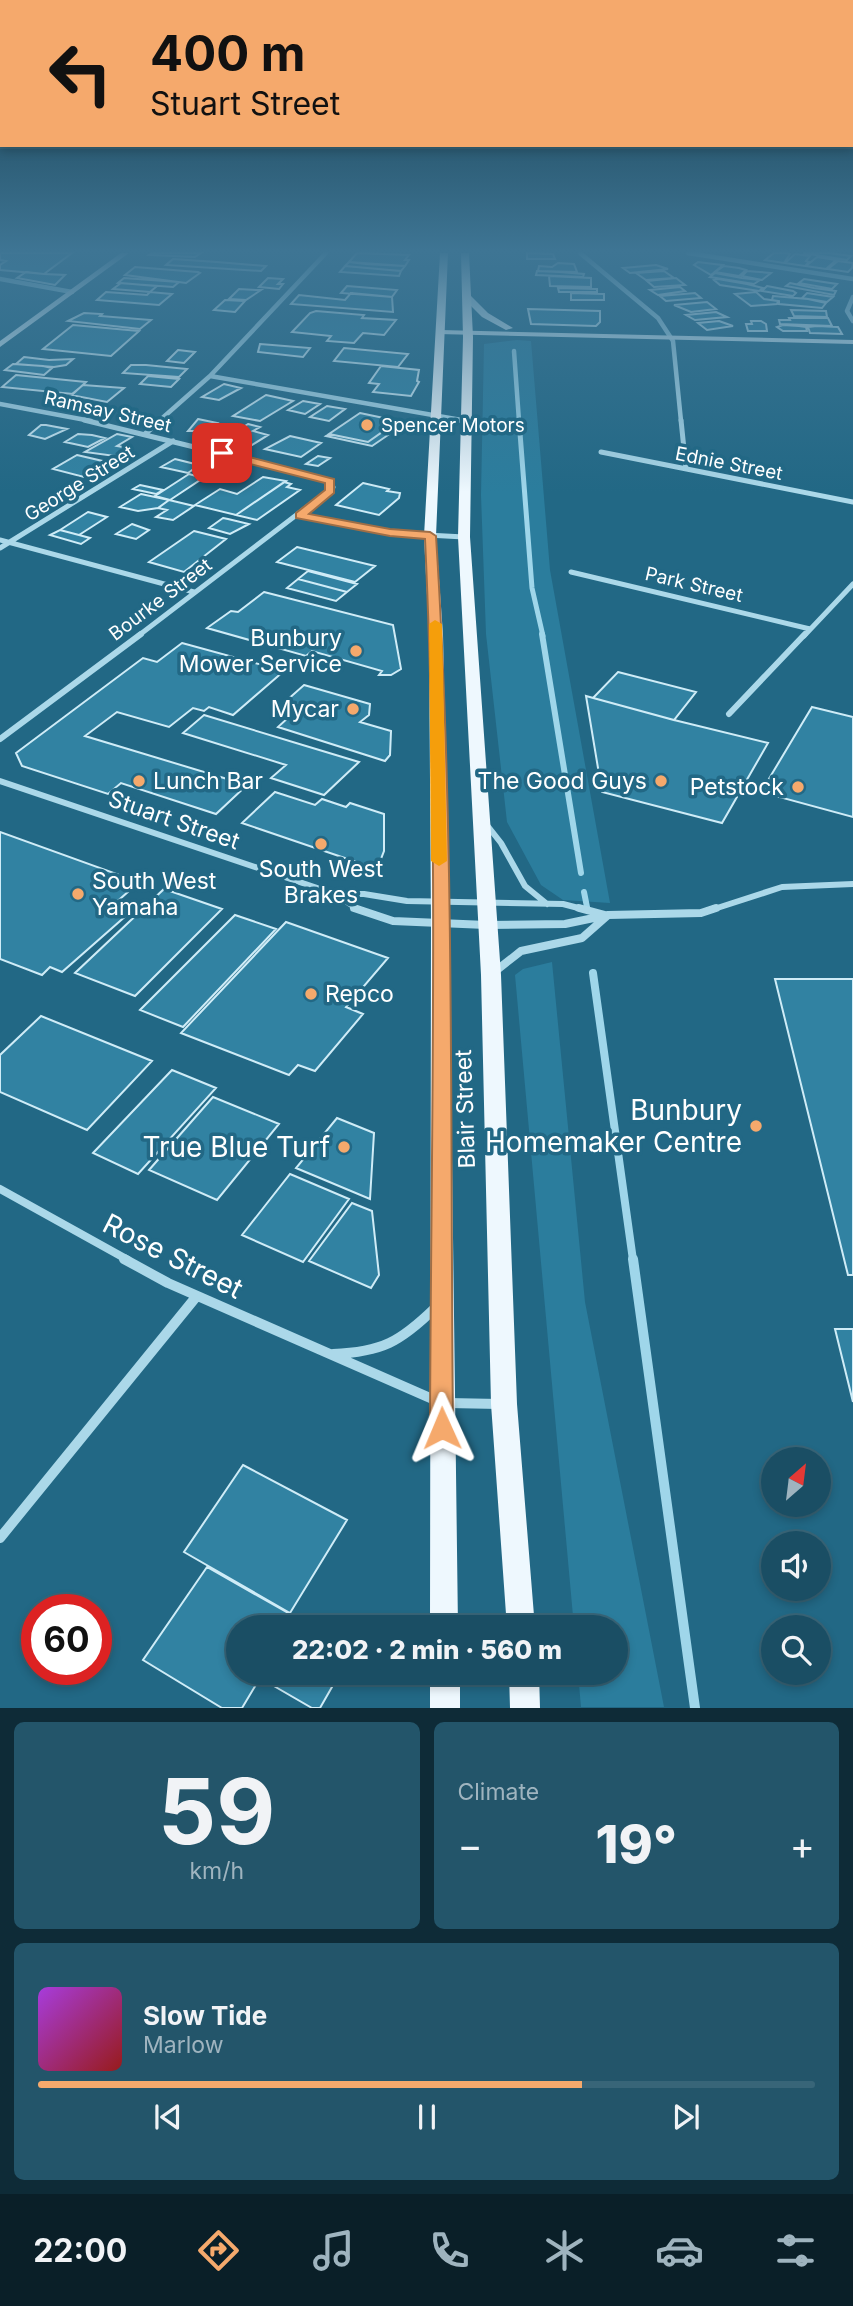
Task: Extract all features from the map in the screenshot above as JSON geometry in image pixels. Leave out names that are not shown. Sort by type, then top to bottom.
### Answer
[{"type":"main road","name":"Blair Street","points":[[441,333],[430,536],[436,635],[440,923],[440,1303],[444,1615]]},
{"type":"main road","name":"Blair Street","points":[[468,333],[464,537],[491,975],[504,1404],[520,1615]]},
{"type":"main road","points":[[445,1685],[445,1707]]},
{"type":"main road","points":[[524,1685],[525,1707]]},
{"type":"street","points":[[0,345],[17,333]]},
{"type":"street","points":[[145,434],[210,376],[251,333]]},
{"type":"street","points":[[455,333],[468,336],[553,333],[853,342]]},
{"type":"street","points":[[468,336],[485,333]]},
{"type":"street","points":[[668,333],[671,337],[686,469]]},
{"type":"street","points":[[468,336],[527,334]]},
{"type":"street","points":[[210,376],[467,421]]},
{"type":"street","name":"Ramsay Street","points":[[0,404],[45,410],[330,481]]},
{"type":"street","name":"George Street","points":[[0,548],[173,441]]},
{"type":"street","name":"Ednie Street","points":[[600,452],[853,502]]},
{"type":"street","name":"Bourke Street","points":[[0,739],[300,515],[330,491],[330,481]]},
{"type":"street","points":[[300,515],[390,533],[464,537]]},
{"type":"street","points":[[0,540],[194,592]]},
{"type":"street","name":"Park Street","points":[[570,572],[810,629]]},
{"type":"street","points":[[729,714],[853,584]]},
{"type":"street","name":"Stuart Street","points":[[0,781],[335,894],[485,904],[563,904],[608,915]]},
{"type":"street","points":[[481,818],[501,843],[525,886],[547,904]]},
{"type":"street","points":[[491,975],[521,951],[582,938],[608,915],[701,913],[782,887],[853,884]]},
{"type":"street","name":"Stuart Street","points":[[335,894],[353,908],[393,921],[486,925],[565,924],[608,915]]},
{"type":"street","name":"Rose Street","points":[[0,1189],[196,1297],[441,1403],[504,1404]]},
{"type":"street","points":[[0,1538],[196,1297]]},
{"type":"street","name":"Rose Street","points":[[329,1354],[372,1353],[406,1337],[440,1303]]},
{"type":"shaded area","points":[[531,341],[550,570],[610,903],[563,900],[541,885],[507,822],[486,634],[481,495],[484,344]]},
{"type":"shaded area","points":[[552,962],[585,1302],[664,1707],[581,1707],[579,1685],[628,1685],[628,1615],[573,1615],[515,975],[523,969]]},
{"type":"building","points":[[63,333],[137,333],[111,356],[43,349]]},
{"type":"building","points":[[299,333],[386,333],[384,335],[363,333],[354,343],[327,341],[331,336]]},
{"type":"building","points":[[260,344],[310,348],[303,357],[258,352]]},
{"type":"building","points":[[344,348],[408,354],[398,367],[334,361]]},
{"type":"building","points":[[178,350],[195,352],[184,363],[167,361]]},
{"type":"building","points":[[24,357],[73,359],[66,365],[54,367],[16,364]]},
{"type":"building","points":[[13,364],[52,368],[44,375],[5,370]]},
{"type":"building","points":[[131,365],[187,369],[179,377],[123,373]]},
{"type":"building","points":[[381,366],[419,370],[419,382],[411,396],[373,392],[379,384],[369,383]]},
{"type":"building","points":[[16,375],[86,382],[73,394],[2,387]]},
{"type":"building","points":[[148,376],[179,379],[171,387],[140,384]]},
{"type":"building","points":[[224,384],[241,388],[219,400],[202,397]]},
{"type":"building","points":[[83,385],[124,388],[107,402],[71,395]]},
{"type":"building","points":[[266,395],[293,401],[260,421],[233,416]]},
{"type":"building","points":[[303,401],[320,404],[305,414],[288,410]]},
{"type":"building","points":[[327,406],[345,409],[329,421],[310,417]]},
{"type":"building","name":"Spencer Motors","points":[[360,413],[398,421],[368,442],[329,434]]},
{"type":"building","points":[[198,419],[217,423],[204,431],[188,431]]},
{"type":"building","points":[[248,424],[260,427],[253,431],[268,435],[244,450],[216,444]]},
{"type":"building","points":[[41,425],[67,429],[45,439],[29,435]]},
{"type":"building","points":[[385,430],[391,433],[372,446],[326,436],[329,434],[368,442]]},
{"type":"building","points":[[78,434],[105,438],[88,447],[65,442]]},
{"type":"building","points":[[117,434],[132,437],[117,446],[128,448],[115,456],[85,452]]},
{"type":"building","points":[[290,436],[321,443],[301,457],[265,449]]},
{"type":"building","points":[[77,455],[107,462],[84,477],[53,469]]},
{"type":"building","points":[[318,456],[330,458],[318,466],[306,464]]},
{"type":"building","points":[[175,459],[199,465],[188,473],[161,467]]},
{"type":"building","points":[[189,474],[203,478],[170,500],[155,496]]},
{"type":"building","points":[[263,477],[286,481],[236,515],[195,505],[220,489],[237,494]]},
{"type":"building","points":[[284,482],[291,484],[287,487],[300,490],[257,520],[236,515]]},
{"type":"building","points":[[363,483],[400,493],[399,498],[379,515],[336,505]]},
{"type":"building","points":[[140,485],[163,490],[156,494],[133,489]]},
{"type":"building","points":[[141,494],[169,500],[158,508],[138,511],[120,507]]},
{"type":"building","points":[[169,500],[194,506],[173,520],[156,517],[167,510],[158,508]]},
{"type":"building","points":[[88,512],[107,517],[79,535],[60,530]]},
{"type":"building","points":[[223,518],[249,524],[230,534],[209,528]]},
{"type":"building","points":[[132,524],[149,530],[136,539],[116,534]]},
{"type":"building","points":[[60,530],[90,538],[81,544],[50,535]]},
{"type":"building","points":[[194,531],[226,539],[184,572],[149,562]]},
{"type":"building","points":[[297,547],[375,566],[355,582],[277,562]]},
{"type":"building","points":[[308,571],[357,584],[347,592],[298,579]]},
{"type":"building","points":[[298,579],[347,592],[336,601],[287,588]]},
{"type":"building","points":[[264,592],[393,625],[401,669],[391,675],[379,675],[382,671],[312,651],[306,656],[207,628],[231,611],[238,612]]},
{"type":"building","points":[[182,643],[284,671],[233,715],[209,707],[204,711],[193,708],[169,727],[117,712],[85,736],[247,785],[216,814],[121,783],[108,794],[22,766],[16,753],[143,658],[157,662]]},
{"type":"building","points":[[618,672],[696,692],[674,720],[593,698]]},
{"type":"building","points":[[304,685],[370,704],[369,715],[360,722],[391,731],[390,755],[385,761],[278,727],[302,705],[286,701]]},
{"type":"building","points":[[586,696],[768,743],[722,823],[602,792]]},
{"type":"building","points":[[812,707],[853,717],[853,817],[761,792]]},
{"type":"building","points":[[204,715],[359,762],[324,795],[271,778],[286,765],[183,733]]},
{"type":"building","points":[[275,792],[315,805],[322,799],[346,807],[350,803],[384,814],[384,851],[377,869],[242,823]]},
{"type":"building","points":[[0,832],[139,882],[111,907],[128,914],[62,972],[50,967],[42,975],[0,959]]},
{"type":"building","points":[[164,889],[222,909],[135,996],[75,973]]},
{"type":"building","points":[[235,915],[276,929],[183,1027],[140,1010]]},
{"type":"building","points":[[286,922],[388,958],[346,1007],[363,1014],[315,1071],[298,1065],[289,1075],[181,1033]]},
{"type":"building","points":[[775,979],[853,979],[853,1275],[848,1275]]},
{"type":"building","points":[[41,1016],[152,1061],[87,1130],[0,1092],[0,1055]]},
{"type":"building","points":[[172,1070],[216,1088],[138,1174],[93,1153]]},
{"type":"building","points":[[213,1097],[279,1124],[217,1200],[149,1170]]},
{"type":"building","points":[[337,1118],[374,1133],[370,1199],[296,1168]]},
{"type":"building","points":[[290,1174],[349,1199],[303,1262],[242,1235]]},
{"type":"building","points":[[352,1203],[372,1211],[379,1275],[371,1288],[309,1261]]},
{"type":"building","points":[[835,1329],[853,1329],[853,1402]]},
{"type":"building","points":[[243,1465],[347,1520],[290,1613],[184,1552]]},
{"type":"building","points":[[207,1567],[292,1615],[226,1615],[226,1685],[256,1685],[242,1708],[222,1708],[143,1660]]},
{"type":"building","points":[[272,1685],[333,1685],[320,1708],[312,1708]]},
{"type":"waterway","points":[[514,351],[519,421]]},
{"type":"waterway","points":[[519,420],[532,588],[543,636]]},
{"type":"waterway","points":[[542,634],[581,873]]},
{"type":"waterway","points":[[584,892],[587,907]]},
{"type":"waterway","points":[[593,973],[633,1260]]},
{"type":"waterway","points":[[633,1259],[695,1708]]},
{"type":"slow traffic","points":[[435,624],[439,861]]},
{"type":"place","name":"Spencer Motors","points":[[367,425]]},
{"type":"place","name":"Bunbury Mower Service","points":[[356,651]]},
{"type":"place","name":"Mycar","points":[[353,709]]},
{"type":"place","name":"Lunch Bar","points":[[139,781]]},
{"type":"place","name":"The Good Guys","points":[[661,781]]},
{"type":"place","name":"Petstock","points":[[798,787]]},
{"type":"place","name":"South West Brakes","points":[[321,844]]},
{"type":"place","name":"South West Yamaha","points":[[78,894]]},
{"type":"place","name":"Repco","points":[[311,994]]},
{"type":"place","name":"Bunbury Homemaker Centre","points":[[756,1126]]},
{"type":"place","name":"True Blue Turf","points":[[344,1147]]},
{"type":"route","points":[[222,453],[330,481],[333,487],[330,491],[300,515],[390,533],[430,536],[436,635],[440,923],[442,1428]]}]
